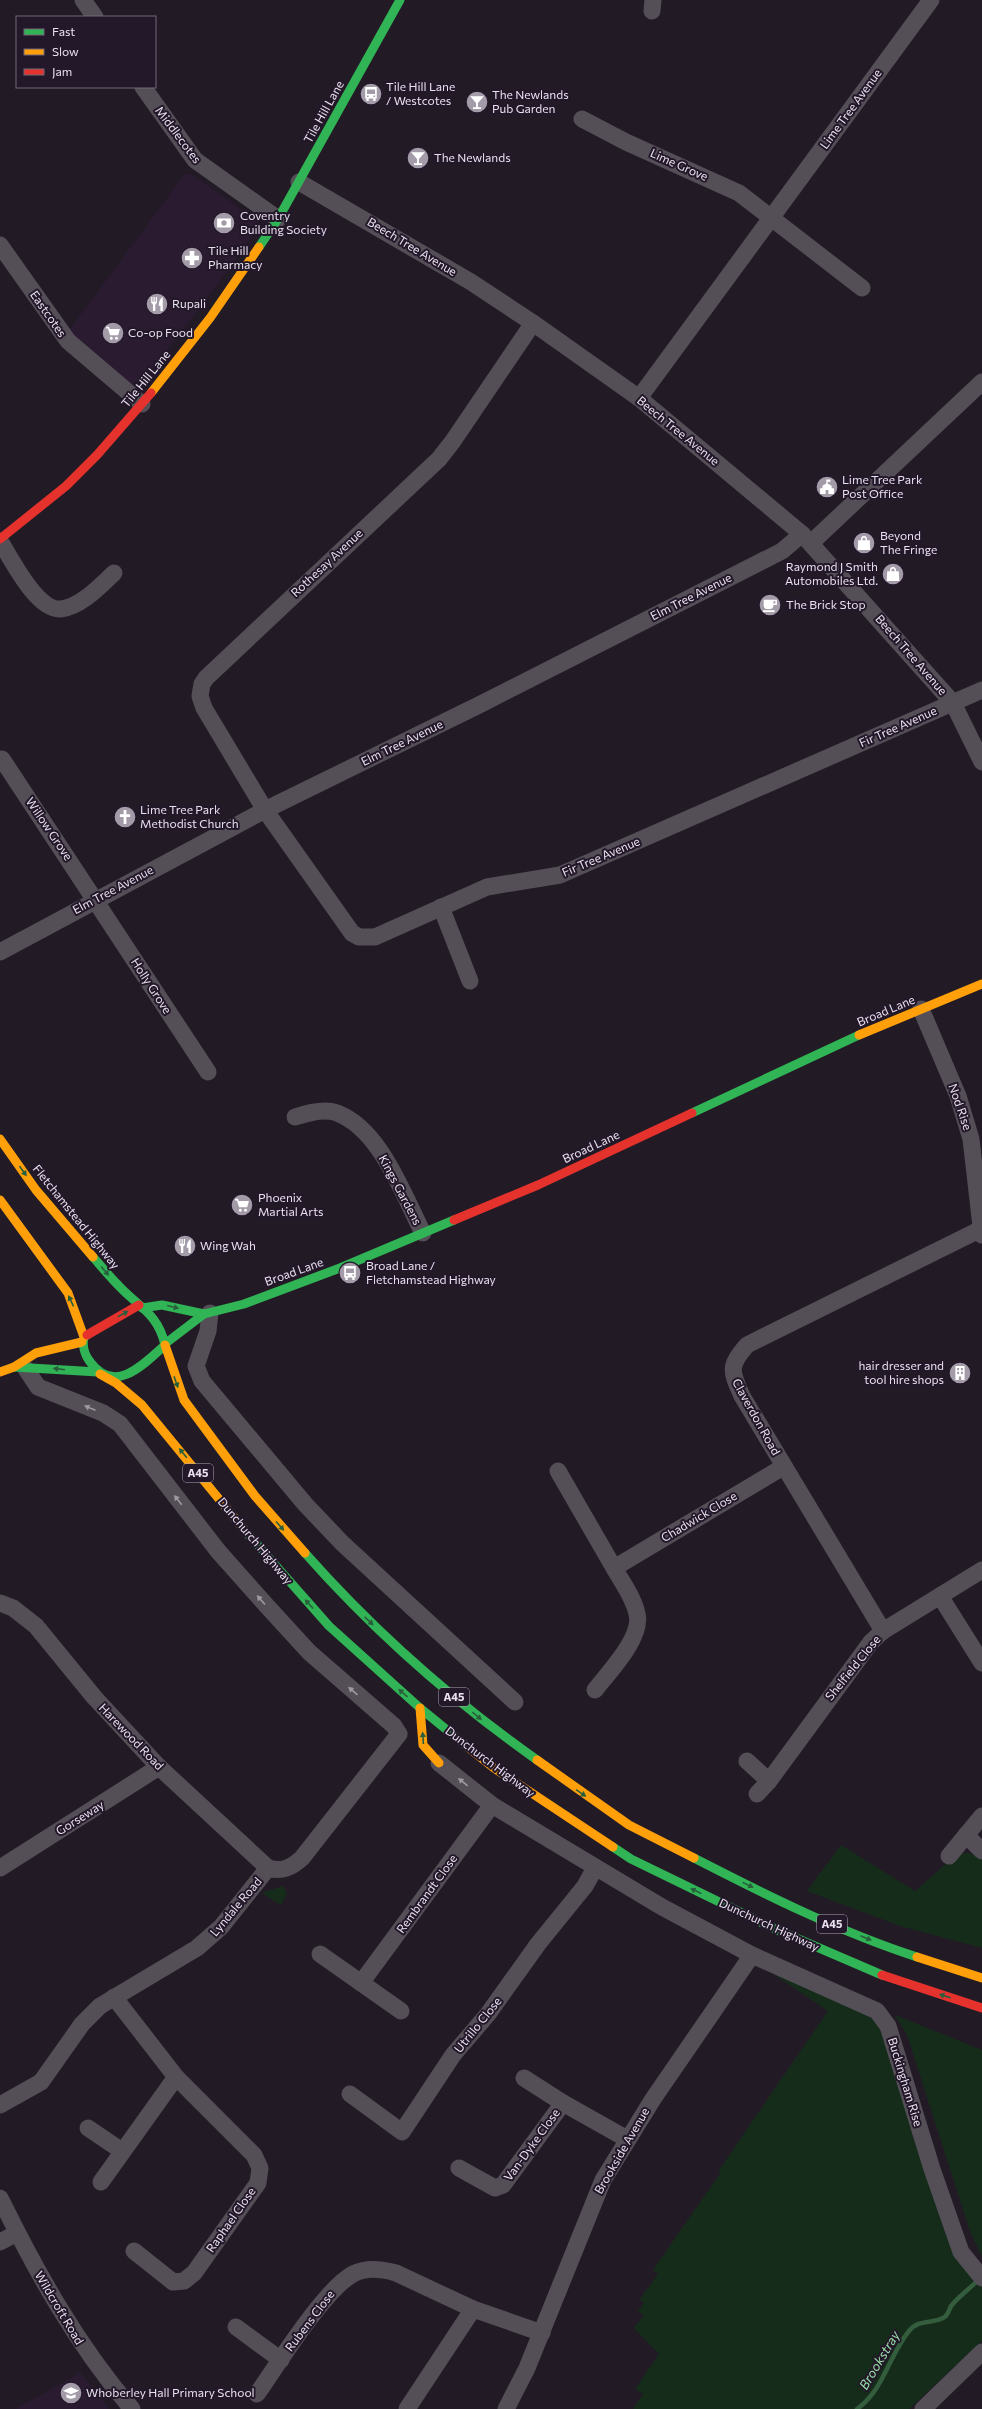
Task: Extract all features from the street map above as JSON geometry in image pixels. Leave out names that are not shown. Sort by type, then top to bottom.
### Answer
[{"type":"main road","name":"Tile Hill Lane","points":[[0,540],[66,486],[142,404],[213,313],[278,219],[300,182],[400,0]]},
{"type":"main road","name":"Broad Lane","points":[[99,1373],[113,1378],[131,1373],[166,1344],[207,1314],[244,1304],[340,1268],[538,1185],[868,1031],[982,984]]},
{"type":"main road","name":"Fletchamstead Highway","points":[[0,1139],[36,1190],[118,1286],[140,1307],[150,1313],[158,1323],[166,1344]]},
{"type":"main road","points":[[0,1200],[68,1293],[86,1354],[99,1373]]},
{"type":"main road","name":"Broad Lane","points":[[140,1307],[162,1305],[207,1314]]},
{"type":"main road","points":[[20,1368],[36,1353],[83,1340],[140,1307]]},
{"type":"main road","name":"A45","points":[[166,1344],[177,1385],[184,1400],[255,1496],[346,1600],[420,1668],[490,1727],[629,1825],[716,1870],[790,1906],[887,1947],[982,1978]]},
{"type":"main road","points":[[0,1372],[20,1368],[99,1373]]},
{"type":"main road","name":"Dunchurch Highway","points":[[99,1373],[116,1383],[142,1405],[248,1534],[329,1626],[420,1708],[494,1768],[631,1859],[775,1929],[877,1973],[982,2008]]},
{"type":"main road","points":[[420,1708],[423,1745],[439,1763]]},
{"type":"street","points":[[83,0],[94,16]]},
{"type":"street","name":"Lime Tree Avenue","points":[[639,398],[931,0]]},
{"type":"street","name":"Middlecotes","points":[[144,88],[195,160],[278,219]]},
{"type":"street","name":"Lime Grove","points":[[582,119],[626,142],[732,189],[772,218]]},
{"type":"street","name":"Beech Tree Avenue","points":[[300,182],[464,278],[533,323],[639,398],[807,538],[953,703],[982,762]]},
{"type":"street","points":[[772,218],[862,288]]},
{"type":"street","name":"Eastcotes","points":[[0,245],[68,342],[142,404]]},
{"type":"street","name":"Rothesay Avenue","points":[[264,810],[204,708],[200,696],[202,684],[274,613],[439,459],[453,441],[533,323]]},
{"type":"street","name":"Elm Tree Avenue","points":[[0,952],[96,899],[264,810],[477,706],[807,538],[982,382]]},
{"type":"street","points":[[0,540],[38,599],[50,608],[62,609],[72,606],[114,573]]},
{"type":"street","name":"Fir Tree Avenue","points":[[264,810],[347,928],[359,937],[374,937],[487,887],[560,875],[982,690]]},
{"type":"street","name":"Willow Grove","points":[[2,759],[96,899]]},
{"type":"street","name":"Holly Grove","points":[[96,899],[208,1072]]},
{"type":"street","points":[[441,907],[470,981]]},
{"type":"street","name":"Nod Rise","points":[[921,1009],[958,1096],[971,1139],[982,1232]]},
{"type":"street","name":"Kings Gardens","points":[[295,1117],[312,1112],[336,1112],[359,1125],[385,1158],[423,1233]]},
{"type":"street","name":"Claverdon Road","points":[[883,1631],[783,1467],[742,1396],[732,1373],[734,1361],[747,1345],[982,1232]]},
{"type":"street","points":[[207,1314],[208,1331],[196,1366],[202,1381],[305,1504],[342,1543],[515,1702]]},
{"type":"street","name":"Lyndale Road","points":[[0,2105],[41,2082],[90,2014],[114,1997],[201,1945],[221,1927],[268,1868],[280,1870],[288,1868],[302,1858],[399,1734],[394,1726],[309,1652],[266,1605],[218,1551],[120,1424],[103,1413],[38,1387],[20,1368]]},
{"type":"street","points":[[555,1466],[614,1568],[638,1615],[638,1624],[635,1636],[595,1690]]},
{"type":"street","name":"Chadwick Close","points":[[614,1568],[783,1467]]},
{"type":"street","name":"Shelfield Close","points":[[757,1794],[769,1781],[871,1642],[883,1631],[982,1570]]},
{"type":"street","points":[[940,1596],[982,1663]]},
{"type":"street","name":"Harewood Road","points":[[0,1603],[19,1612],[36,1626],[94,1697],[159,1767],[268,1868]]},
{"type":"street","points":[[747,1761],[769,1781]]},
{"type":"street","points":[[439,1763],[492,1805],[662,1907],[752,1955]]},
{"type":"street","name":"Gorseway","points":[[0,1868],[159,1767]]},
{"type":"street","name":"Rembrandt Close","points":[[361,1983],[492,1805]]},
{"type":"street","points":[[949,1856],[982,1816]]},
{"type":"street","points":[[966,1835],[982,1851]]},
{"type":"street","name":"Utrillo Close","points":[[350,2094],[402,2132],[453,2055],[488,2014],[538,1944],[585,1886],[595,1868]]},
{"type":"street","points":[[320,1954],[401,2011]]},
{"type":"street","name":"Brookside Avenue","points":[[506,2409],[527,2368],[600,2185],[627,2139],[752,1955]]},
{"type":"street","name":"Buckingham Rise","points":[[752,1955],[877,2012],[888,2026],[932,2169],[961,2252],[982,2278]]},
{"type":"street","name":"Raphael Close","points":[[114,1997],[176,2077],[254,2155],[260,2168],[258,2183],[194,2273],[184,2282],[173,2282],[134,2251]]},
{"type":"street","points":[[101,2182],[176,2077]]},
{"type":"street","name":"Van-Dyke Close","points":[[524,2078],[563,2103],[627,2139]]},
{"type":"street","name":"Van-Dyke Close","points":[[459,2168],[488,2186],[495,2188],[503,2185],[563,2103]]},
{"type":"street","points":[[88,2128],[122,2151]]},
{"type":"street","name":"Wildcroft Road","points":[[0,2198],[36,2271],[78,2340],[132,2409]]},
{"type":"street","points":[[0,2242],[17,2233]]},
{"type":"street","name":"Rubens Close","points":[[257,2394],[336,2286],[355,2274],[382,2269],[396,2273],[473,2309],[542,2332]]},
{"type":"street","points":[[407,2409],[473,2309]]},
{"type":"street","name":"Rubens Close","points":[[236,2327],[281,2360]]},
{"type":"street","points":[[922,2409],[982,2352]]},
{"type":"shaded area","points":[[185,174],[193,175],[257,221],[252,235],[231,266],[143,382],[129,385],[67,333]]},
{"type":"shaded area","name":"Whoberley Hall Primary School","points":[[80,2372],[109,2409],[16,2409],[75,2376]]},
{"type":"green space","points":[[841,1845],[915,1891],[956,1855],[963,1853],[973,1854],[982,1860],[982,1948],[900,1926],[807,1891]]},
{"type":"green space","points":[[283,1886],[287,1893],[281,1905],[262,1893]]},
{"type":"green space","points":[[769,1971],[862,2010],[881,2025],[982,2284],[982,2341],[909,2409],[633,2409],[643,2394],[635,2389],[659,2354],[634,2328],[644,2315],[638,2311],[644,2303],[640,2299],[658,2274],[653,2270],[721,2172],[719,2170],[828,2011]]},
{"type":"green space","points":[[895,2015],[982,2050],[982,2257],[970,2231],[907,2035]]},
{"type":"waterway","name":"Brookstray","points":[[857,2409],[874,2392],[902,2340],[909,2331],[921,2323],[939,2320],[945,2317],[951,2306],[976,2282]]},
{"type":"traffic: fast","points":[[259,247],[278,219],[400,0]]},
{"type":"traffic: fast","points":[[692,1113],[859,1035]]},
{"type":"traffic: fast","points":[[166,1343],[204,1314],[244,1304],[340,1268],[454,1220]]},
{"type":"traffic: fast","points":[[87,1335],[84,1337],[83,1344],[87,1357],[100,1372],[110,1376],[119,1376],[129,1373],[139,1367],[165,1345],[158,1325],[146,1311],[125,1293],[93,1257]]},
{"type":"traffic: fast","points":[[142,1308],[162,1305],[204,1314]]},
{"type":"traffic: fast","points":[[14,1367],[98,1372]]},
{"type":"traffic: fast","points":[[246,1532],[329,1626],[420,1708],[469,1748]]},
{"type":"traffic: fast","points":[[305,1553],[358,1610],[444,1689],[537,1760]]},
{"type":"traffic: fast","points":[[613,1847],[631,1859],[775,1929],[882,1975]]},
{"type":"traffic: fast","points":[[694,1858],[748,1886],[804,1912],[860,1936],[917,1957]]},
{"type":"traffic: slow","points":[[151,393],[210,318],[259,247]]},
{"type":"traffic: slow","points":[[859,1035],[982,984]]},
{"type":"traffic: slow","points":[[0,1139],[36,1190],[93,1257]]},
{"type":"traffic: slow","points":[[0,1200],[68,1293],[84,1337]]},
{"type":"traffic: slow","points":[[0,1372],[14,1367],[36,1353],[82,1342]]},
{"type":"traffic: slow","points":[[165,1345],[184,1400],[255,1496],[305,1553]]},
{"type":"traffic: slow","points":[[100,1374],[116,1383],[142,1405],[246,1532]]},
{"type":"traffic: slow","points":[[420,1708],[423,1745],[439,1763]]},
{"type":"traffic: slow","points":[[469,1748],[494,1768],[613,1847]]},
{"type":"traffic: slow","points":[[537,1760],[629,1825],[694,1858]]},
{"type":"traffic: slow","points":[[917,1957],[982,1978]]},
{"type":"traffic: jam","points":[[0,539],[66,486],[97,455],[151,393]]},
{"type":"traffic: jam","points":[[454,1220],[538,1185],[692,1113]]},
{"type":"traffic: jam","points":[[87,1335],[139,1305]]},
{"type":"traffic: jam","points":[[882,1975],[982,2008]]},
{"type":"place","name":"Tile Hill Lane / Westcotes","points":[[371,94]]},
{"type":"place","name":"The Newlands Pub Garden","points":[[477,102]]},
{"type":"place","name":"The Newlands","points":[[418,158]]},
{"type":"place","name":"Coventry Building Society","points":[[224,223]]},
{"type":"place","name":"Tile Hill Pharmacy","points":[[192,258]]},
{"type":"place","name":"Rupali","points":[[157,304]]},
{"type":"place","name":"Co-op Food","points":[[113,333]]},
{"type":"place","name":"Lime Tree Park Post Office","points":[[827,487]]},
{"type":"place","name":"Beyond The Fringe","points":[[864,543]]},
{"type":"place","name":"Raymond J Smith Automobiles Ltd.","points":[[893,574]]},
{"type":"place","name":"The Brick Stop","points":[[770,605]]},
{"type":"place","name":"Lime Tree Park Methodist Church","points":[[125,817]]},
{"type":"place","name":"Phoenix Martial Arts","points":[[242,1205]]},
{"type":"place","name":"Wing Wah","points":[[185,1246]]},
{"type":"place","name":"Broad Lane / Fletchamstead Highway","points":[[350,1273]]},
{"type":"place","name":"hair dresser and tool hire shops","points":[[960,1373]]},
{"type":"place","name":"Whoberley Hall Primary School","points":[[71,2393]]}]
